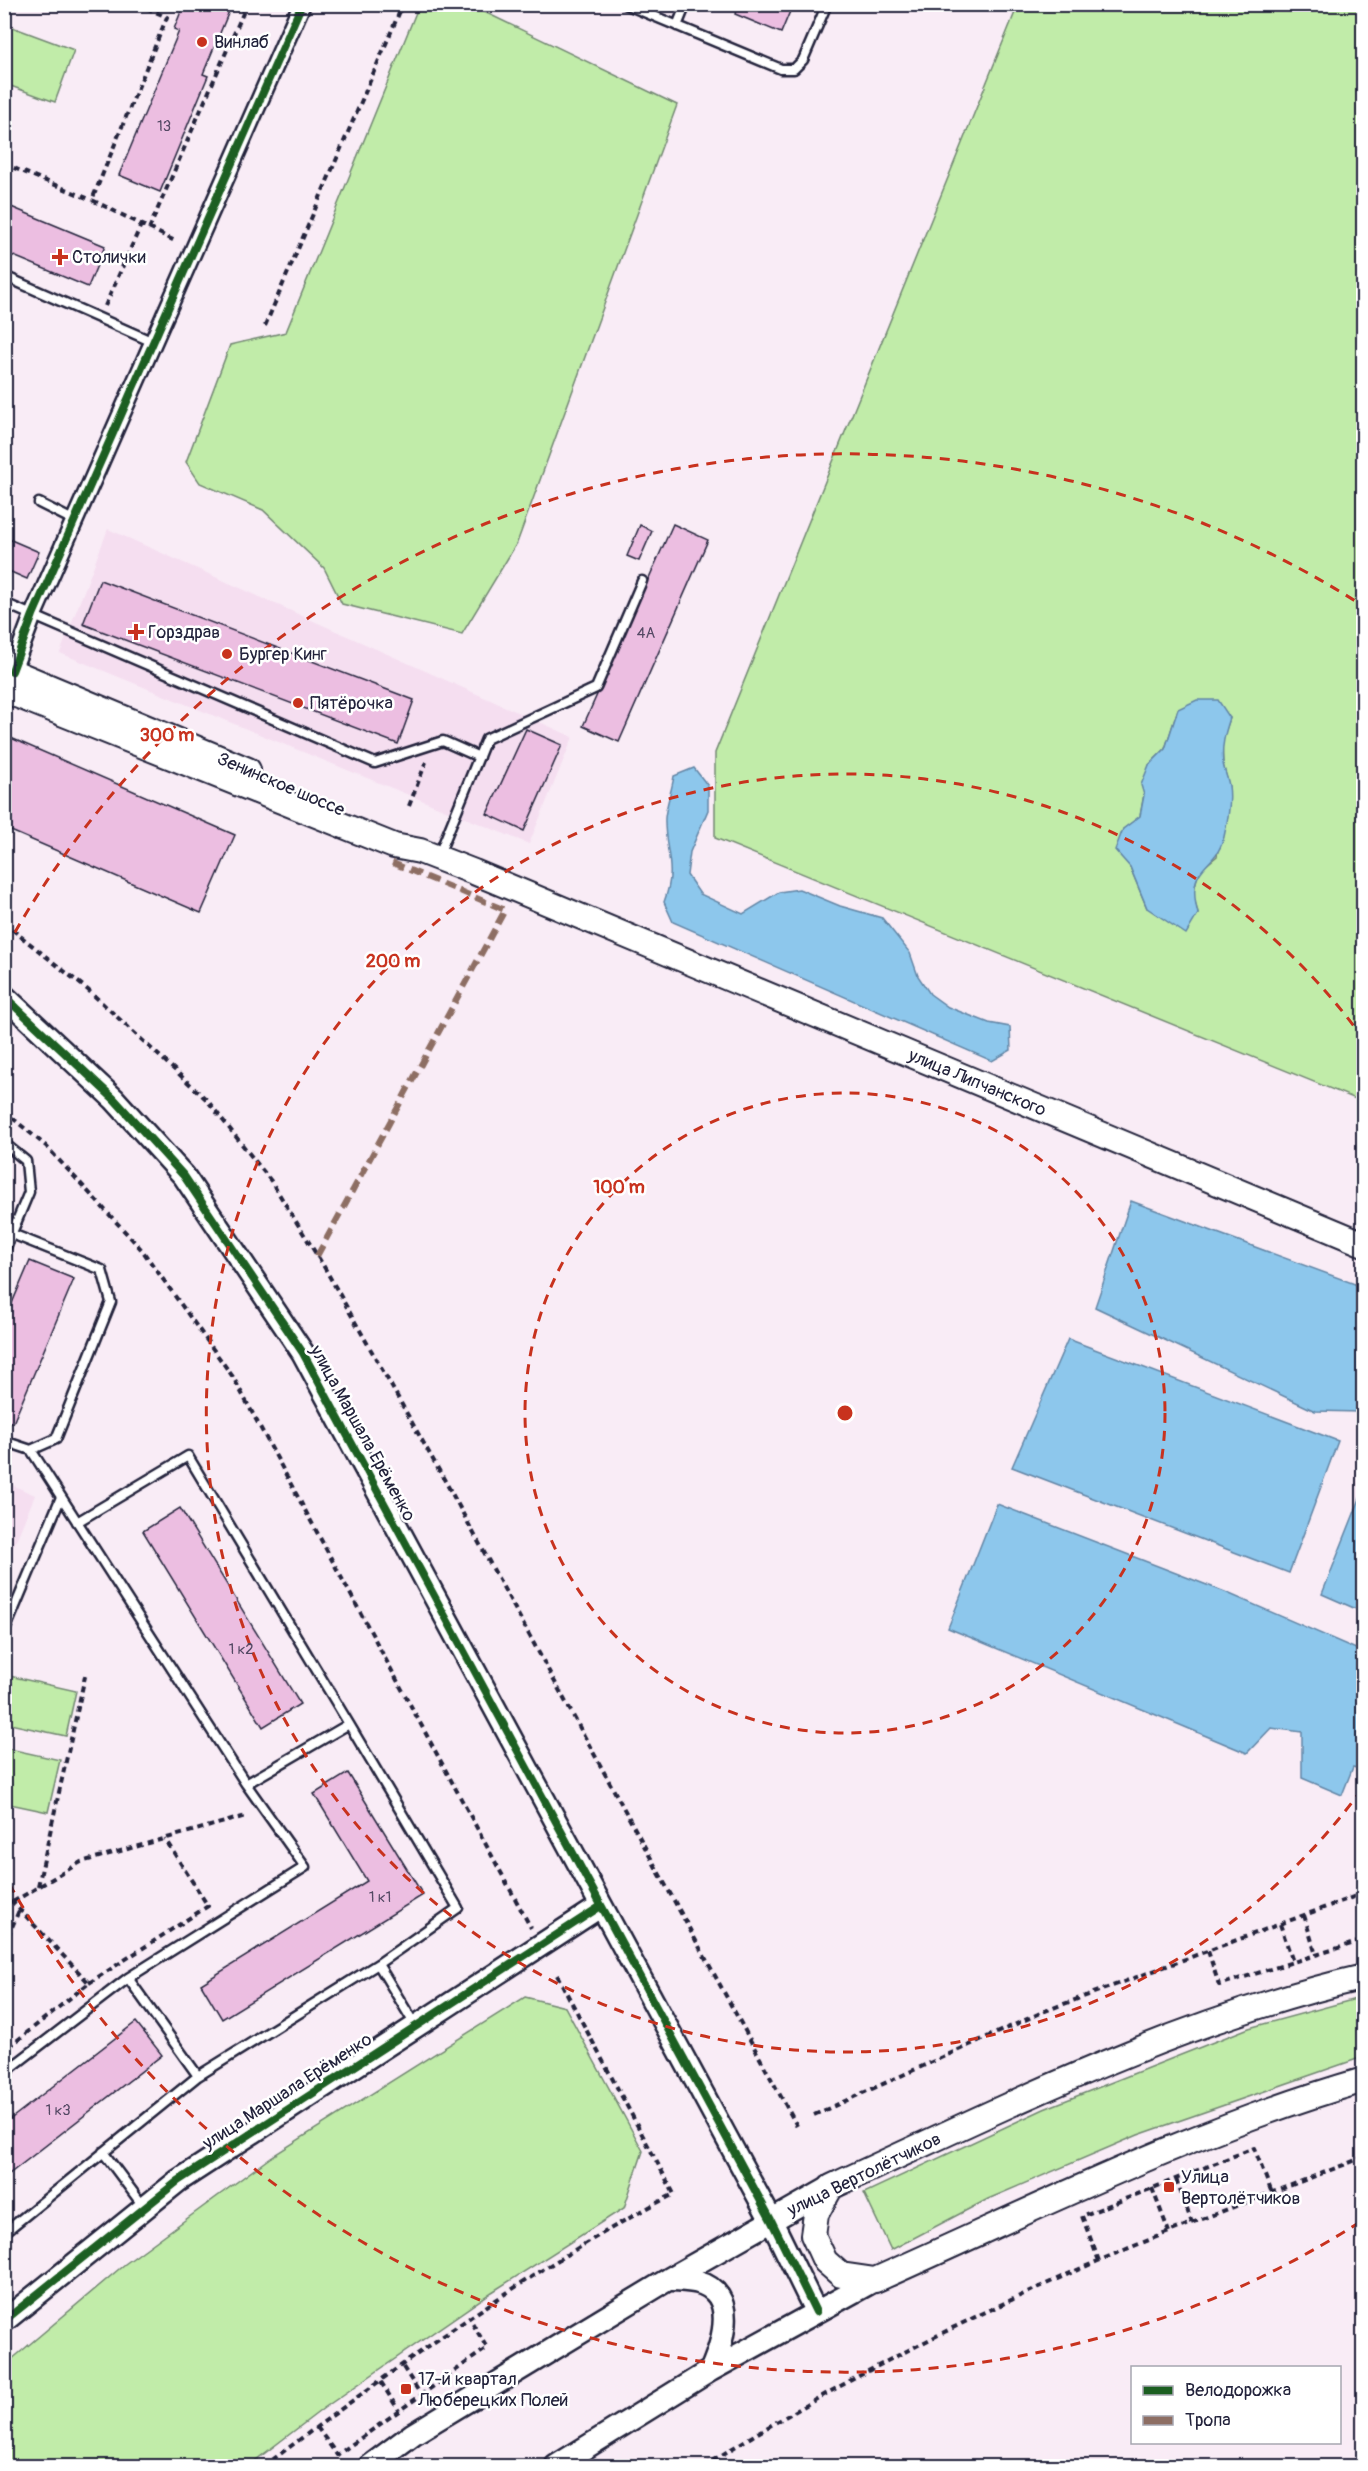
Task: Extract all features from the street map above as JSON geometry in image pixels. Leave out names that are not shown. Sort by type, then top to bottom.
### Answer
[{"type":"main road","name":"Зенинское шоссе","points":[[7,677],[399,833],[429,854],[591,922]]},
{"type":"main road","name":"улица Липчанского","points":[[591,922],[1364,1244]]},
{"type":"main road","name":"улица Вертолётчиков","points":[[831,2187],[1120,2055],[1320,1987],[1364,1977]]},
{"type":"main road","points":[[831,2187],[816,2214],[813,2235],[825,2261],[841,2275],[875,2280],[1137,2163],[1311,2096],[1364,2080]]},
{"type":"street","points":[[7,677],[302,4]]},
{"type":"street","name":"улица Маршала Ерёменко","points":[[4,996],[114,1098],[184,1176],[303,1353],[771,2220],[816,2312]]},
{"type":"street","name":"улица Маршала Ерёменко","points":[[4,2321],[178,2181],[415,2025],[602,1906]]},
{"type":"street","name":"улица Вертолётчиков","points":[[370,2466],[413,2434],[669,2279],[831,2187]]},
{"type":"street","points":[[669,2279],[699,2283],[716,2292],[726,2316],[724,2342],[711,2370]]},
{"type":"street","points":[[556,2466],[711,2370],[875,2280]]},
{"type":"lane","points":[[625,4],[781,69],[794,69],[803,60],[827,4]]},
{"type":"lane","points":[[677,26],[686,4]]},
{"type":"lane","points":[[4,276],[153,342]]},
{"type":"lane","points":[[39,503],[75,520]]},
{"type":"lane","points":[[429,854],[486,739],[596,688],[642,581]]},
{"type":"lane","points":[[4,603],[375,763],[444,741],[479,757]]},
{"type":"lane","points":[[4,1143],[26,1161],[29,1192],[4,1252]]},
{"type":"lane","points":[[12,1234],[102,1270],[111,1302],[56,1439],[31,1450]]},
{"type":"lane","points":[[4,1441],[31,1450],[246,1784],[305,1867],[128,1978],[4,2073]]},
{"type":"lane","points":[[4,2233],[198,2076],[378,1964],[458,1908],[188,1456],[77,1522]]},
{"type":"lane","points":[[4,1633],[61,1497]]},
{"type":"lane","points":[[246,1784],[349,1724]]},
{"type":"lane","points":[[378,1964],[415,2025]]},
{"type":"lane","points":[[128,1978],[198,2076]]},
{"type":"lane","points":[[103,2152],[145,2207]]},
{"type":"path","points":[[92,200],[167,17],[137,4]]},
{"type":"path","points":[[149,228],[247,4]]},
{"type":"path","points":[[265,326],[403,4]]},
{"type":"path","points":[[4,164],[92,200],[175,241]]},
{"type":"path","points":[[94,304],[104,308],[141,225]]},
{"type":"path","points":[[409,806],[433,745]]},
{"type":"path","points":[[4,923],[88,990],[207,1100],[271,1181],[323,1265],[449,1488],[797,2126]]},
{"type":"path","points":[[4,1111],[46,1146],[142,1250],[233,1377],[531,1928]]},
{"type":"path","points":[[38,1886],[86,1672]]},
{"type":"path","points":[[4,1907],[12,1900],[81,1862],[246,1816]]},
{"type":"path","points":[[4,2051],[89,1983],[208,1906],[165,1839]]},
{"type":"path","points":[[4,1893],[89,1983]]},
{"type":"path","points":[[814,2115],[1045,2011],[1364,1893]]},
{"type":"path","points":[[4,1946],[20,1908]]},
{"type":"path","points":[[1304,1915],[1316,1955]]},
{"type":"path","points":[[1280,1924],[1293,1962]]},
{"type":"path","points":[[1208,1951],[1219,1985],[1364,1940]]},
{"type":"path","points":[[264,2466],[470,2319],[614,2225],[674,2193],[557,1975]]},
{"type":"path","points":[[1099,2261],[1082,2216],[1152,2188],[1254,2148],[1272,2193]]},
{"type":"path","points":[[704,2466],[872,2369],[1099,2261],[1364,2157]]},
{"type":"path","points":[[1176,2179],[1192,2223]]},
{"type":"path","points":[[1152,2188],[1169,2233]]},
{"type":"path","points":[[317,2427],[337,2455],[487,2348],[470,2319]]},
{"type":"path","points":[[403,2367],[421,2395]]},
{"type":"path","points":[[381,2382],[399,2411]]},
{"type":"shaded area","points":[[108,529],[573,737],[529,844],[60,653]]},
{"type":"shaded area","points":[[5,1482],[35,1495],[5,1567]]},
{"type":"green space","points":[[419,5],[470,5],[677,105],[517,543],[462,634],[342,604],[324,568],[263,510],[200,483],[186,462],[230,345],[286,332]]},
{"type":"green space","points":[[1018,5],[1363,5],[1363,1102],[715,838],[715,753]],"holes":[[[1178,709],[1230,718],[1222,741],[1223,764],[1229,787],[1217,856],[1199,871],[1193,893],[1198,914],[1147,908],[1130,867],[1123,829],[1140,817],[1149,765],[1165,749]]]},
{"type":"green space","points":[[4,24],[74,50],[55,102],[5,84]]},
{"type":"green space","points":[[5,1675],[76,1691],[66,1736],[5,1723]]},
{"type":"green space","points":[[5,1748],[60,1760],[48,1812],[5,1803]]},
{"type":"green space","points":[[525,1997],[565,2007],[643,2151],[624,2208],[492,2292],[324,2408],[248,2466],[5,2466],[5,2365],[125,2264],[271,2157]]},
{"type":"green space","points":[[1363,1997],[1363,2057],[1138,2135],[988,2199],[891,2250],[864,2193],[1044,2109],[1249,2028]]},
{"type":"water","points":[[1197,700],[1218,700],[1230,718],[1223,751],[1229,786],[1229,803],[1221,845],[1195,884],[1198,914],[1186,934],[1147,908],[1130,867],[1115,850],[1123,829],[1140,816],[1144,795],[1141,785],[1149,765],[1165,749],[1178,709]]},
{"type":"water","points":[[694,768],[708,786],[708,810],[690,852],[687,875],[700,894],[743,914],[779,892],[799,889],[840,906],[882,918],[910,953],[918,976],[930,994],[948,1007],[989,1023],[1010,1027],[1011,1050],[992,1061],[673,922],[664,902],[670,878],[665,818],[674,776]]},
{"type":"water","points":[[1131,1201],[1363,1287],[1364,1404],[1360,1412],[1315,1411],[1095,1307]]},
{"type":"water","points":[[1068,1339],[1338,1441],[1289,1573],[1012,1467]]},
{"type":"water","points":[[1363,1491],[1363,1612],[1322,1594]]},
{"type":"water","points":[[997,1504],[1225,1592],[1363,1652],[1363,1770],[1353,1767],[1342,1795],[1302,1778],[1302,1732],[1271,1728],[1247,1753],[948,1628]]},
{"type":"building","points":[[184,4],[232,4],[203,74],[208,76],[160,192],[119,175],[179,31],[174,29]]},
{"type":"building","points":[[738,4],[793,4],[781,33],[735,14]]},
{"type":"building","points":[[4,204],[105,246],[88,287],[4,252]]},
{"type":"building","points":[[673,524],[708,540],[619,742],[583,726]]},
{"type":"building","points":[[640,525],[652,531],[639,561],[627,556]]},
{"type":"building","points":[[4,537],[39,552],[27,579],[4,569]]},
{"type":"building","points":[[100,580],[414,700],[398,744],[83,624]]},
{"type":"building","points":[[526,729],[562,745],[524,831],[487,814]]},
{"type":"building","points":[[4,735],[235,835],[201,913],[4,828]]},
{"type":"building","points":[[30,1261],[74,1279],[13,1423],[4,1419],[4,1322]]},
{"type":"building","points":[[180,1508],[300,1704],[263,1727],[143,1531]]},
{"type":"building","points":[[348,1773],[423,1895],[222,2019],[201,1984],[367,1881],[314,1794]]},
{"type":"building","points":[[136,2022],[162,2055],[4,2178],[4,2124]]},
{"type":"marked path","points":[[317,1256],[505,910],[388,861]]},
{"type":"cycle path","points":[[12,671],[33,615],[302,4]]},
{"type":"cycle path","points":[[4,996],[114,1099],[184,1176],[303,1353],[771,2220],[816,2312]]},
{"type":"cycle path","points":[[4,2321],[178,2181],[601,1906]]},
{"type":"place","name":"Винлаб","points":[[202,42]]},
{"type":"place","name":"Столички","points":[[60,257]]},
{"type":"place","name":"Горздрав","points":[[136,632]]},
{"type":"place","name":"Бургер Кинг","points":[[227,654]]},
{"type":"place","name":"Пятёрочка","points":[[298,703]]},
{"type":"place","name":"Улица Вертолётчиков","points":[[1169,2187]]},
{"type":"place","name":"17-й квартал Люберецких Полей","points":[[406,2389]]}]
